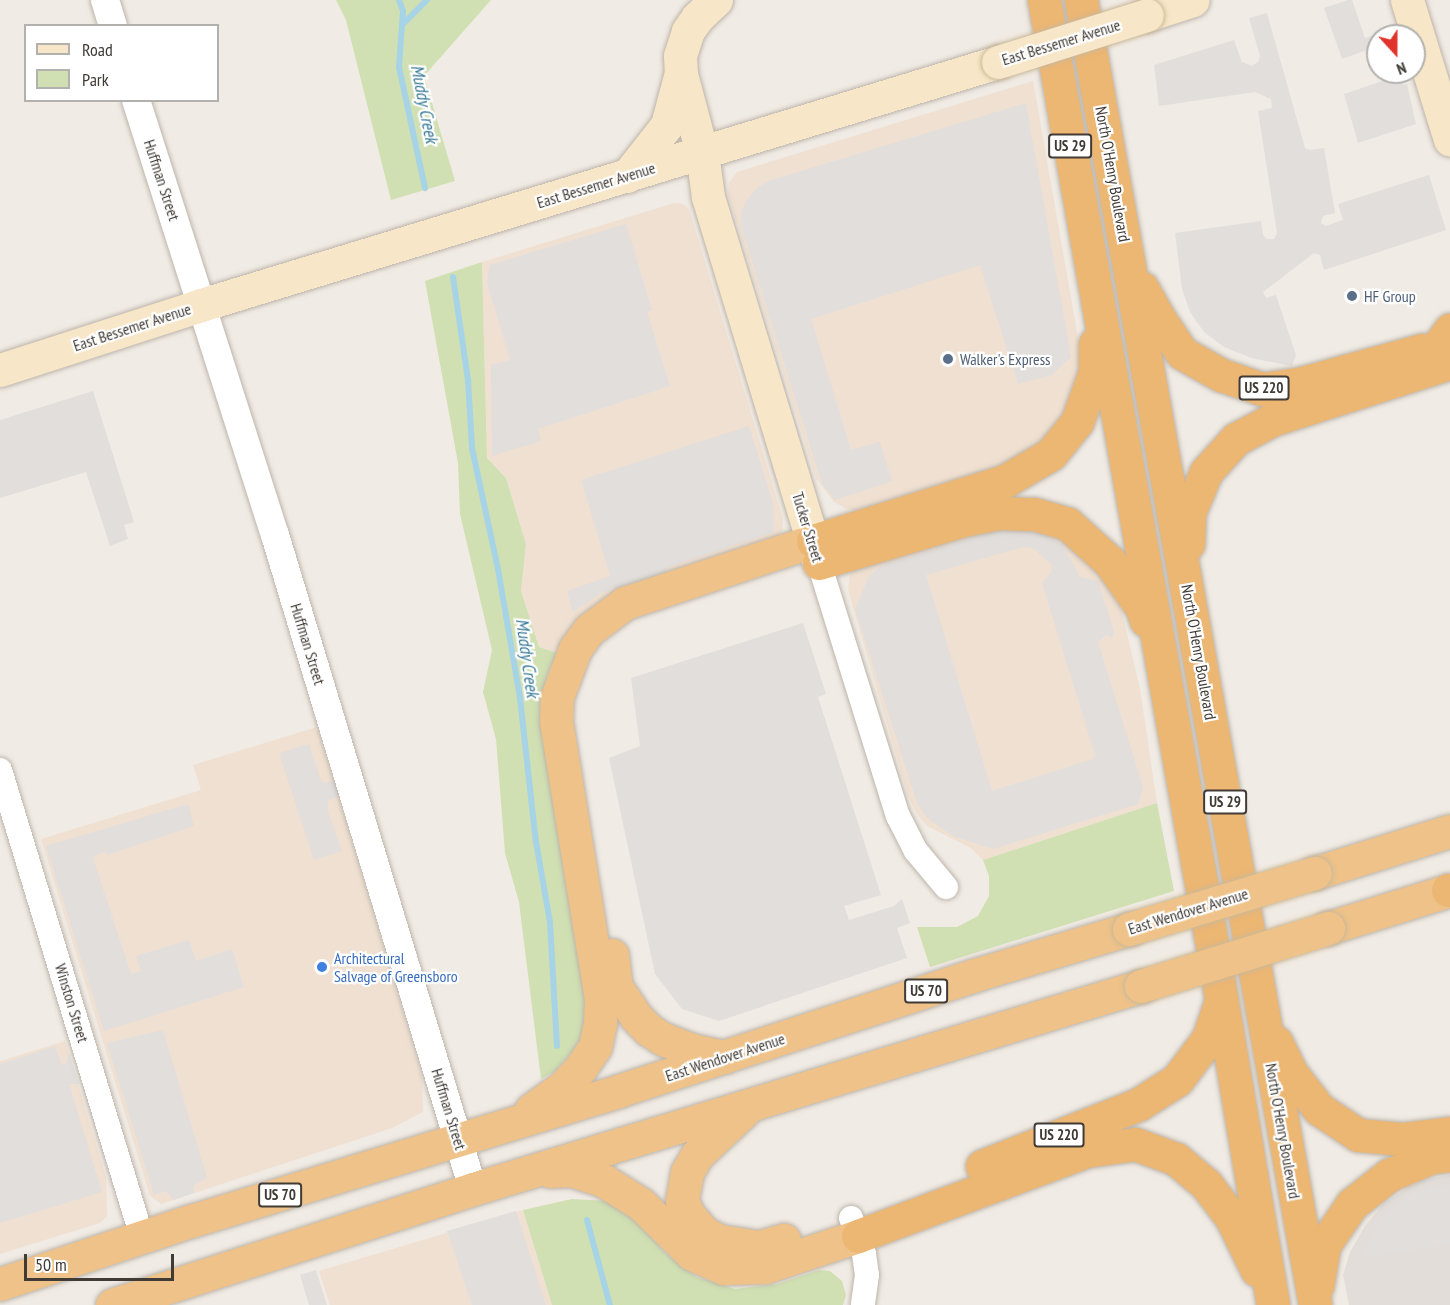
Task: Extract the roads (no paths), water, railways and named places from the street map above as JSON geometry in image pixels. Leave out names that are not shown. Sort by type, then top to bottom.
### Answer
[{"type":"highway","name":"US 29","points":[[1044,0],[1222,1000],[1272,1301]]},
{"type":"highway","name":"North O'Henry Boulevard","points":[[1081,0],[1315,1302]]},
{"type":"highway","name":"US 220","points":[[1130,266],[1158,317],[1182,353],[1221,375],[1262,389],[1299,384],[1447,345]]},
{"type":"highway","points":[[724,1057],[691,1050],[656,1035],[636,1017],[616,987],[578,700],[589,668],[601,649],[630,624],[1005,481],[1052,454],[1077,422],[1095,372],[1096,291]]},
{"type":"highway","points":[[1415,374],[1447,345]]},
{"type":"highway","points":[[1187,587],[1189,513],[1206,472],[1236,439],[1271,420],[1415,374],[1450,377]]},
{"type":"highway","points":[[509,1125],[563,1087],[580,1070],[595,1047],[600,1024],[601,999],[556,722],[557,697],[575,649],[589,630],[625,603],[816,553],[963,520],[999,513],[1034,514],[1068,524],[1110,562],[1142,608],[1164,672]]},
{"type":"highway","name":"East Wendover Avenue","points":[[0,1284],[724,1057],[975,975],[1450,831]]},
{"type":"highway","points":[[112,1305],[473,1189],[1449,890]]},
{"type":"highway","name":"US 220","points":[[753,1104],[697,1155],[687,1172],[682,1201],[688,1214],[704,1233],[720,1241],[759,1247],[855,1227],[1139,1104],[1177,1080],[1208,1039],[1222,1000]]},
{"type":"highway","points":[[1263,1016],[1291,1074],[1319,1109],[1358,1135],[1402,1139],[1450,1133]]},
{"type":"highway","points":[[536,1171],[571,1170],[604,1181],[640,1204],[692,1254],[724,1268],[765,1267],[855,1227],[1086,1151],[1135,1144],[1176,1160],[1206,1184],[1231,1217],[1272,1301]]},
{"type":"highway","points":[[1315,1302],[1324,1245],[1352,1204],[1389,1175],[1432,1157],[1450,1155]]},
{"type":"main road","points":[[627,176],[668,125],[681,74],[680,56],[688,31],[697,18],[716,0]]},
{"type":"main road","name":"East Bessemer Avenue","points":[[0,370],[201,305],[998,62],[1193,0]]},
{"type":"main road","points":[[1407,0],[1450,140]]},
{"type":"main road","name":"Tucker Street","points":[[681,74],[702,153],[708,197],[816,553]]},
{"type":"street","points":[[105,0],[112,24]]},
{"type":"street","name":"Huffman Street","points":[[137,102],[275,536],[473,1189]]},
{"type":"street","name":"Tucker Street","points":[[816,553],[898,816],[916,851],[946,887]]},
{"type":"street","name":"Winston Street","points":[[0,770],[142,1238]]},
{"type":"street","points":[[855,1227],[867,1275],[862,1305]]},
{"type":"waterway","name":"Muddy Creek","points":[[399,0],[403,11],[399,67],[425,188]]},
{"type":"waterway","name":"Muddy Creek","points":[[403,24],[427,0]]},
{"type":"waterway","name":"Muddy Creek","points":[[453,277],[468,380],[472,448],[498,569],[520,698],[536,842],[550,922],[557,1046]]},
{"type":"waterway","name":"Muddy Creek","points":[[587,1220],[610,1305]]},
{"type":"place","name":"HF Group","points":[[1352,296]]},
{"type":"place","name":"Walker's Express","points":[[948,359]]},
{"type":"place","name":"Architectural Salvage of Greensboro","points":[[322,967]]}]
